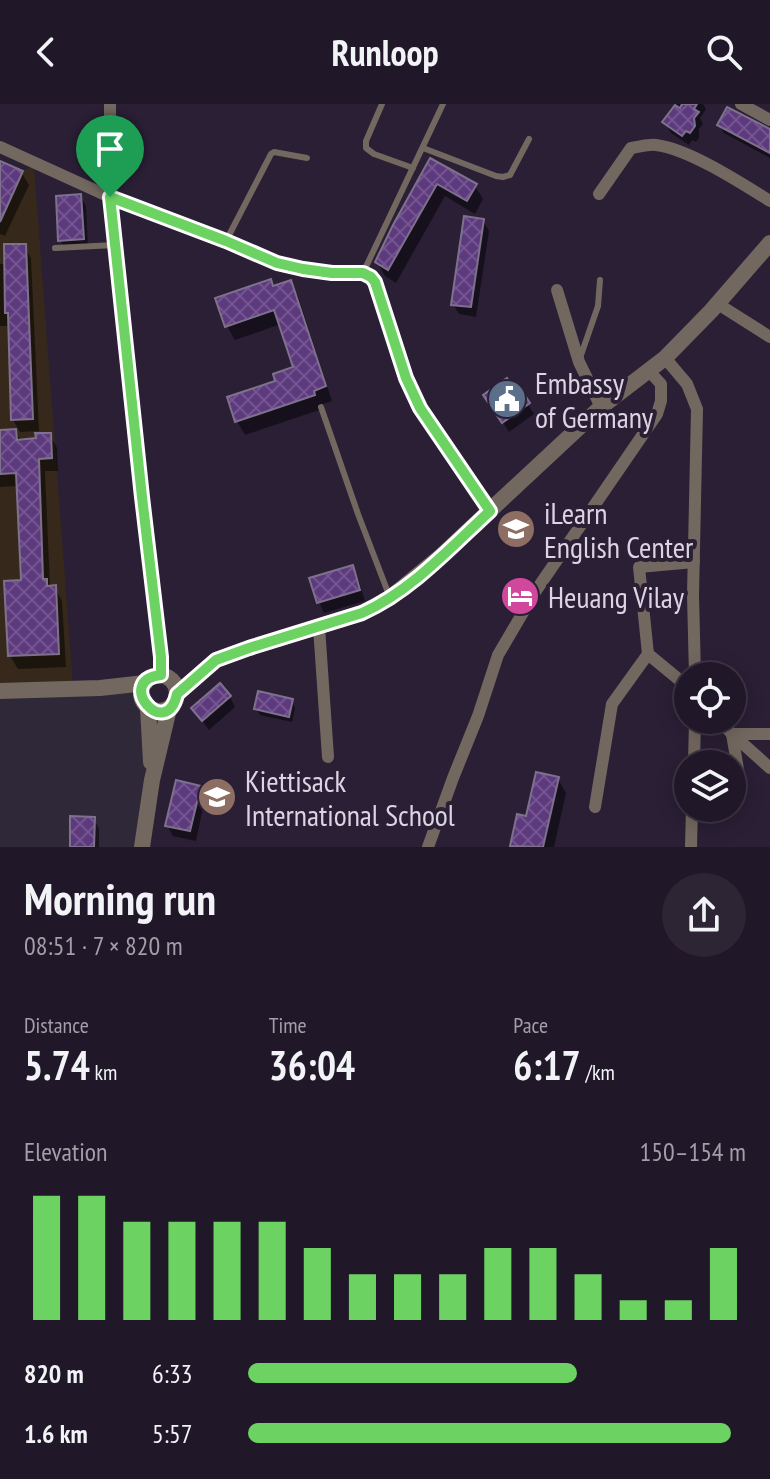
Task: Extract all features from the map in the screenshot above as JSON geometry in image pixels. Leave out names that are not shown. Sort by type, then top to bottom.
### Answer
[{"type":"street","points":[[110,104],[110,197],[163,676]]},
{"type":"street","points":[[741,104],[770,120]]},
{"type":"street","points":[[599,194],[631,148],[652,145],[672,148],[770,201]]},
{"type":"street","points":[[0,147],[110,197],[277,263],[332,273],[363,273],[371,277],[406,378],[420,408],[490,511]]},
{"type":"street","points":[[152,780],[145,697],[155,676],[216,660],[362,613],[390,598],[432,564],[601,407],[665,358],[718,304],[770,243]]},
{"type":"street","points":[[557,290],[579,362],[601,407]]},
{"type":"street","points":[[718,304],[770,337]]},
{"type":"street","points":[[665,358],[687,384],[697,409],[695,662]]},
{"type":"street","points":[[428,847],[498,655],[535,592],[657,414],[661,384],[648,370]]},
{"type":"street","points":[[595,807],[612,704],[648,654],[639,567],[694,562]]},
{"type":"street","points":[[319,627],[328,757]]},
{"type":"street","points":[[648,654],[674,675]]},
{"type":"street","points":[[0,691],[100,688],[145,697],[159,712],[216,660]]},
{"type":"street","points":[[142,847],[152,780],[173,701],[174,683],[163,676]]},
{"type":"street","points":[[732,734],[770,768]]},
{"type":"street","points":[[732,734],[735,750]]},
{"type":"street","points":[[746,734],[770,734]]},
{"type":"street","points":[[691,847],[692,822]]},
{"type":"lane","points":[[382,104],[366,148],[413,168]]},
{"type":"lane","points":[[363,273],[443,104]]},
{"type":"lane","points":[[423,148],[503,177],[510,175],[529,139]]},
{"type":"lane","points":[[226,241],[271,154],[307,158]]},
{"type":"lane","points":[[55,248],[115,245]]},
{"type":"lane","points":[[579,362],[598,306],[600,280]]},
{"type":"lane","points":[[321,407],[390,598]]},
{"type":"shaded area","points":[[0,160],[23,171],[34,166],[73,685],[0,687]]},
{"type":"shaded area","points":[[151,693],[153,701],[164,708],[139,847],[0,847],[0,695]]},
{"type":"building","points":[[682,104],[697,104],[694,109],[699,112],[694,118],[695,126],[690,133],[686,131],[682,136],[662,122],[675,105],[680,108]]},
{"type":"building","points":[[727,107],[770,129],[770,153],[717,125]]},
{"type":"building","points":[[430,158],[477,184],[467,201],[437,184],[388,270],[375,262]]},
{"type":"building","points":[[0,161],[23,171],[0,222]]},
{"type":"building","points":[[81,194],[84,239],[58,241],[56,196]]},
{"type":"building","points":[[464,216],[484,219],[471,307],[451,305]]},
{"type":"building","points":[[4,244],[26,244],[33,419],[11,420]]},
{"type":"building","points":[[271,279],[273,286],[291,280],[326,386],[314,391],[315,395],[235,422],[227,397],[275,381],[273,374],[293,367],[274,310],[225,327],[215,298]]},
{"type":"building","name":"Embassy of Germany","points":[[507,378],[512,386],[517,383],[530,403],[502,423],[483,395]]},
{"type":"building","points":[[16,429],[17,440],[36,438],[35,433],[51,433],[52,458],[39,459],[43,579],[47,579],[47,586],[56,585],[59,654],[8,656],[4,581],[21,580],[16,473],[0,474],[0,430]]},
{"type":"building","points":[[353,565],[360,590],[317,603],[309,578]]},
{"type":"building","points":[[220,683],[231,696],[202,721],[191,708]]},
{"type":"building","points":[[258,691],[293,699],[289,717],[254,709]]},
{"type":"building","points":[[536,772],[559,777],[543,847],[510,846],[517,814],[526,816]]},
{"type":"building","points":[[176,780],[201,786],[190,831],[165,826]]},
{"type":"building","points":[[70,816],[95,817],[94,847],[70,847]]},
{"type":"place","name":"Embassy of Germany","points":[[507,399]]},
{"type":"place","name":"iLearn English Center","points":[[516,529]]},
{"type":"place","name":"Heuang Vilay","points":[[520,596]]},
{"type":"place","name":"Kiettisack International School","points":[[217,797]]},
{"type":"route","points":[[110,197],[277,263],[332,273],[363,273],[371,277],[406,378],[420,408],[490,511],[415,578],[376,607],[216,660],[177,694],[174,705],[159,712],[148,708],[141,694],[149,678],[161,675],[161,657],[110,197]]}]
